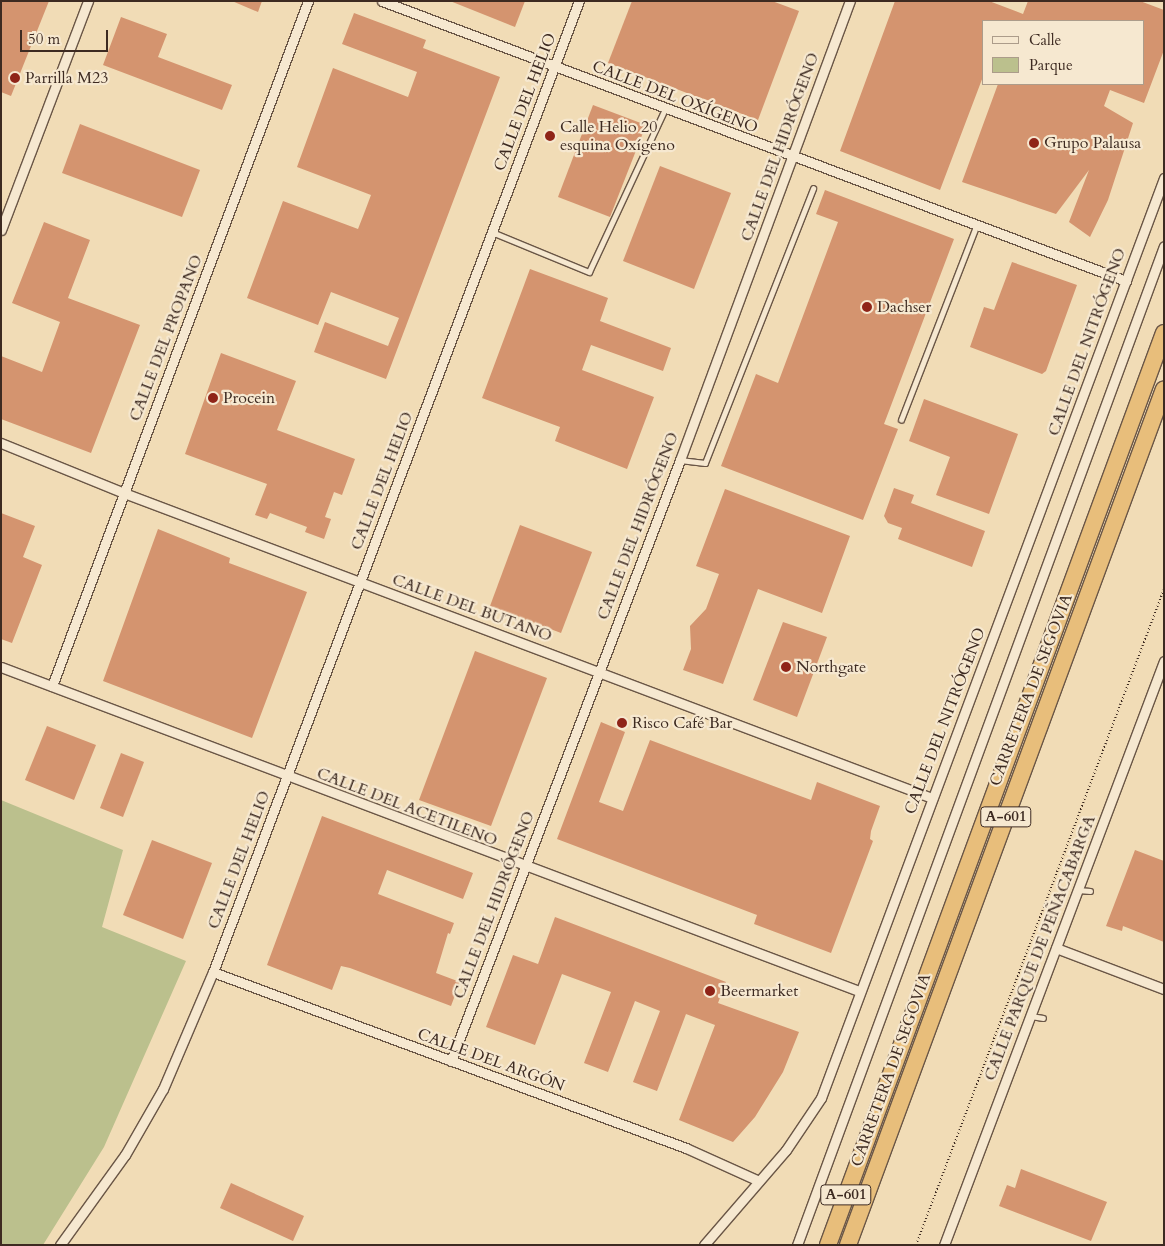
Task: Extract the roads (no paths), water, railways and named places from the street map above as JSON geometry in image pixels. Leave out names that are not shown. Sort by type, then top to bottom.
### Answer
[{"type":"highway","name":"CARRETERA DE SEGOVIA","points":[[828,1245],[1164,334]]},
{"type":"highway","name":"CARRETERA DE SEGOVIA","points":[[848,1245],[1164,389]]},
{"type":"street","points":[[1,230],[88,1]]},
{"type":"street","name":"CALLE DEL PROPANO","points":[[52,686],[308,1]]},
{"type":"street","name":"CALLE DEL OXÍGENO","points":[[382,1],[791,157],[977,224],[1126,281]]},
{"type":"street","name":"CALLE DEL HELIO","points":[[60,1245],[125,1154],[162,1089],[213,972],[579,1]]},
{"type":"street","name":"CALLE DEL HIDRÓGENO","points":[[451,1061],[526,868],[598,670],[680,460],[850,1]]},
{"type":"street","name":"CALLE DEL NITRÓGENO","points":[[704,1245],[757,1180],[786,1150],[821,1098],[859,991],[1164,178]]},
{"type":"street","points":[[797,1245],[1164,246]]},
{"type":"street","name":"CALLE DEL BUTANO","points":[[1,443],[124,493],[598,670],[932,798]]},
{"type":"street","name":"CALLE PARQUE DE PEÑACABARGA","points":[[944,1245],[1164,660]]},
{"type":"street","name":"CALLE DEL ACETILENO","points":[[1,667],[286,778],[859,991]]},
{"type":"street","points":[[1056,948],[1164,989]]},
{"type":"street","name":"CALLE DEL ARGÓN","points":[[213,972],[686,1148],[757,1180]]},
{"type":"lane","points":[[492,232],[589,272],[665,109]]},
{"type":"lane","points":[[680,460],[705,464],[813,189]]},
{"type":"lane","points":[[901,420],[977,224]]},
{"type":"lane","points":[[1078,890],[1090,891]]},
{"type":"lane","points":[[1031,1016],[1043,1018]]},
{"type":"place","name":"Parrilla M23","points":[[15,78]]},
{"type":"place","name":"Calle Helio 20 esquina Oxígeno","points":[[550,136]]},
{"type":"place","name":"Grupo Palausa","points":[[1034,143]]},
{"type":"place","name":"Dachser","points":[[867,307]]},
{"type":"place","name":"Procein","points":[[213,398]]},
{"type":"place","name":"Northgate","points":[[786,667]]},
{"type":"place","name":"Risco Café Bar","points":[[622,723]]},
{"type":"place","name":"Beermarket","points":[[710,991]]}]
